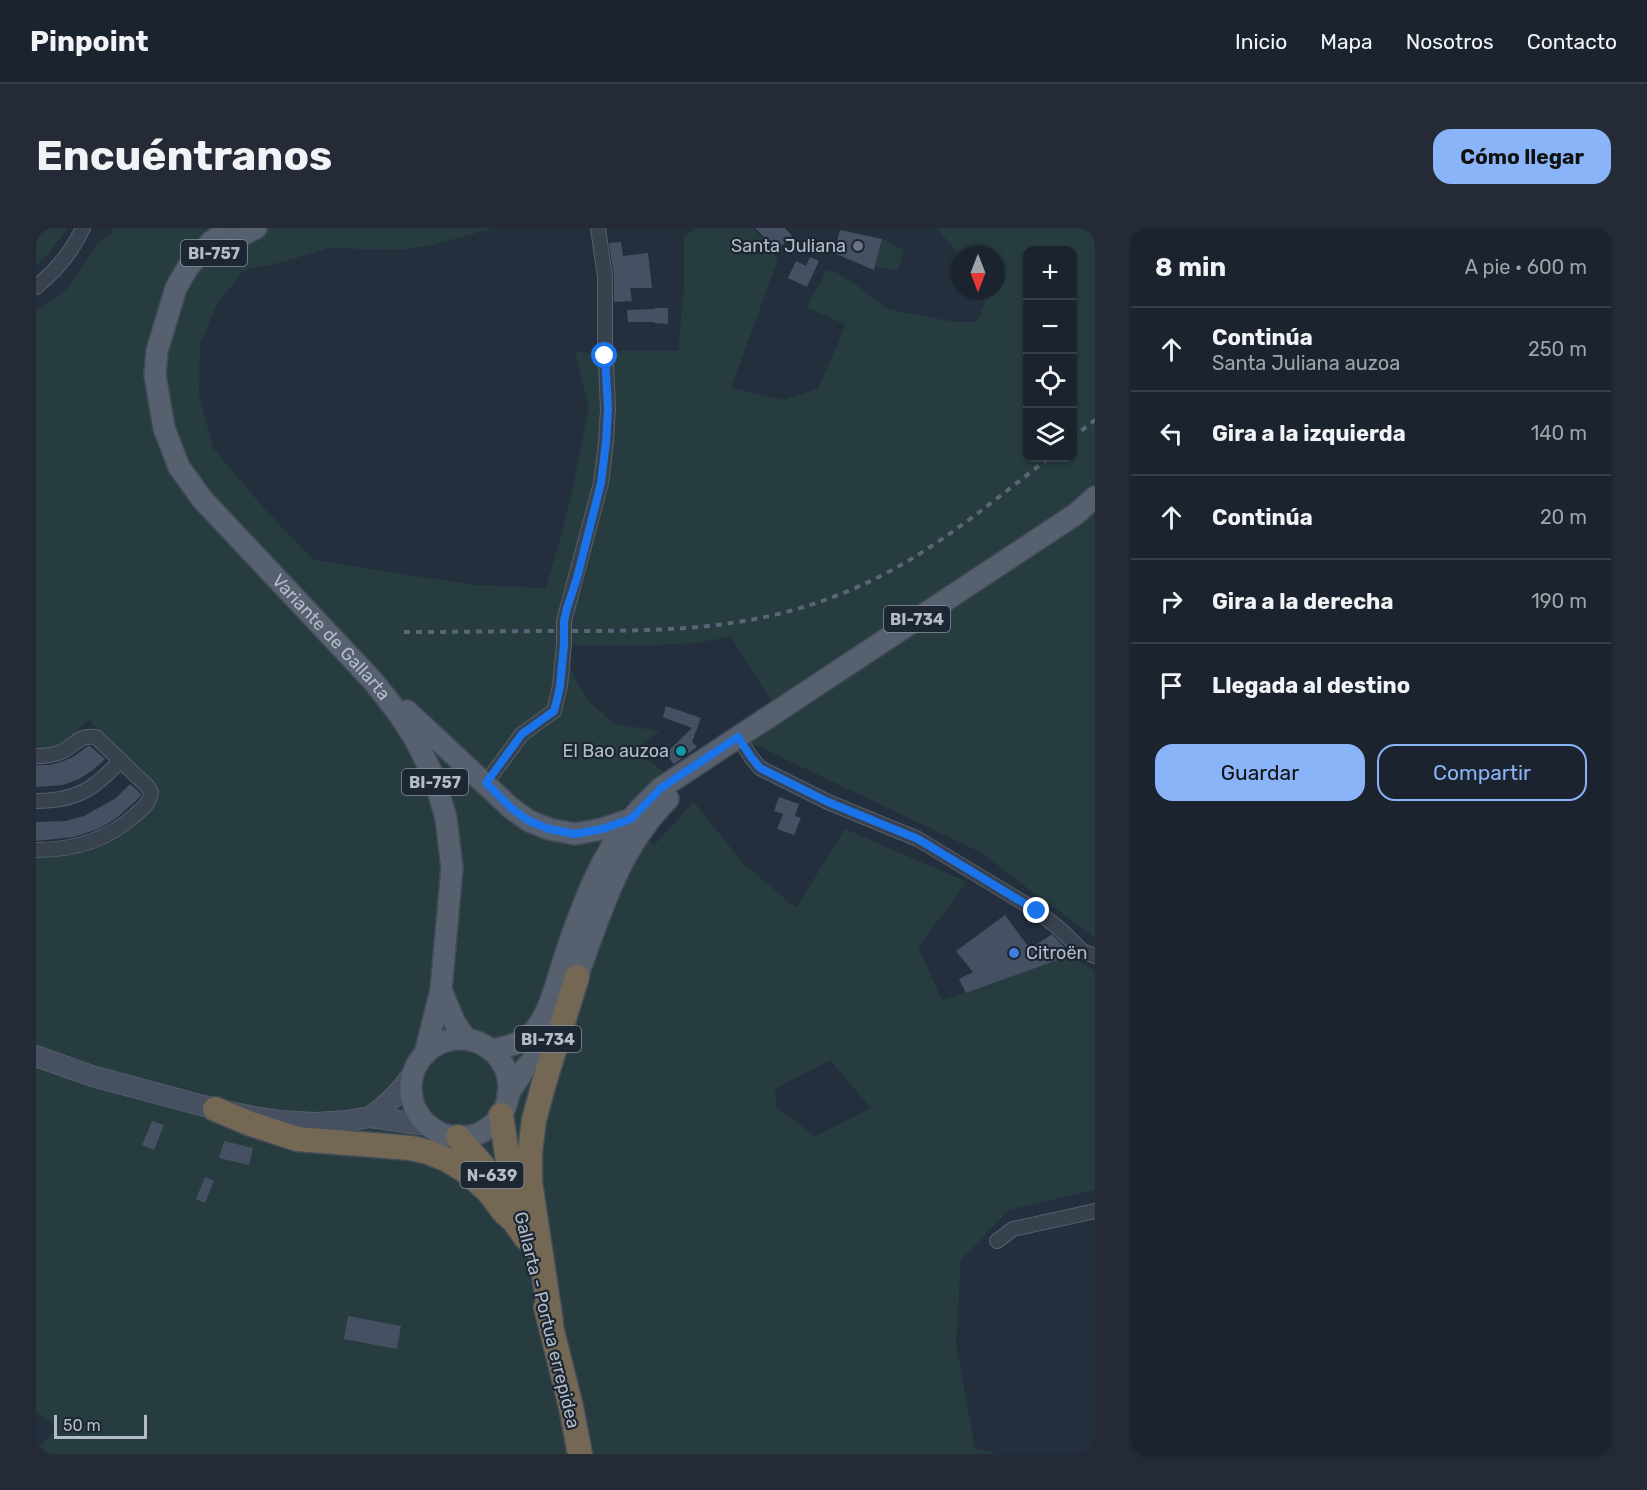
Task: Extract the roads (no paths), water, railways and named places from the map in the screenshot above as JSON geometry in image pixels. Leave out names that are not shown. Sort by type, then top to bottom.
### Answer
[{"type":"highway","points":[[551,1322],[530,1182],[530,1152],[539,1101],[577,977]]},
{"type":"highway","name":"Gallarta - Portua errepidea","points":[[504,1105],[508,1161],[520,1229],[551,1322],[580,1454]]},
{"type":"highway","points":[[215,1109],[297,1139],[394,1146],[428,1152],[448,1160],[467,1172],[488,1191],[520,1229]]},
{"type":"highway","name":"Gallarta - Portua errepidea","points":[[458,1137],[491,1175],[520,1229]]},
{"type":"main road","name":"Variante de Gallarta","points":[[229,228],[211,242],[188,267],[176,288],[157,351],[155,375],[164,428],[179,466],[201,499],[373,681],[399,714],[431,771],[446,818],[452,868],[441,990],[424,1054]]},
{"type":"main road","name":"Variante de Gallarta","points":[[169,311],[208,259],[221,247],[256,228]]},
{"type":"main road","name":"BI-734","points":[[491,1050],[521,1042],[539,1025],[545,1014],[581,911],[603,862],[631,819],[661,788],[1076,514],[1095,498]]},
{"type":"main road","points":[[373,681],[511,808],[529,821],[549,829],[575,834],[602,829],[631,819]]},
{"type":"main road","name":"BI-734","points":[[504,1105],[524,1070],[550,1036],[577,977],[615,875],[632,845],[663,804],[711,756]]},
{"type":"main road","name":"Variante de Gallarta","points":[[441,990],[455,1023],[466,1040]]},
{"type":"main road","points":[[454,1040],[466,1040],[491,1050],[505,1070],[508,1082],[504,1105],[495,1122],[482,1132],[467,1137],[447,1136],[427,1125],[418,1114],[411,1089],[412,1076],[424,1054],[443,1042],[454,1040]]},
{"type":"street","points":[[36,287],[60,265],[73,249],[82,228]]},
{"type":"street","points":[[486,783],[522,734],[554,711],[560,686],[564,621],[601,483],[608,409],[605,277],[598,228]]},
{"type":"street","points":[[36,756],[54,755],[64,751],[82,737],[96,737],[151,792],[148,802],[130,820],[105,836],[79,846],[36,850]]},
{"type":"street","points":[[738,737],[760,768],[828,802],[918,839],[1037,911],[1082,951],[1095,956]]},
{"type":"street","points":[[36,801],[69,798],[82,793],[98,782],[121,760]]},
{"type":"street","points":[[36,1056],[92,1076],[156,1094],[258,1118],[297,1123],[370,1117],[427,1125]]},
{"type":"street","points":[[370,1117],[387,1105],[412,1076]]},
{"type":"street","points":[[997,1241],[1014,1229],[1095,1210]]},
{"type":"railway","points":[[1077,434],[1095,420]]},
{"type":"railway","points":[[404,632],[607,631],[681,628],[717,625],[789,611],[862,585],[912,559],[959,527],[1044,462]]},
{"type":"place","name":"Santa Juliana","points":[[858,246]]},
{"type":"place","name":"El Bao auzoa","points":[[681,751]]},
{"type":"place","name":"Citroën","points":[[1014,953]]}]
